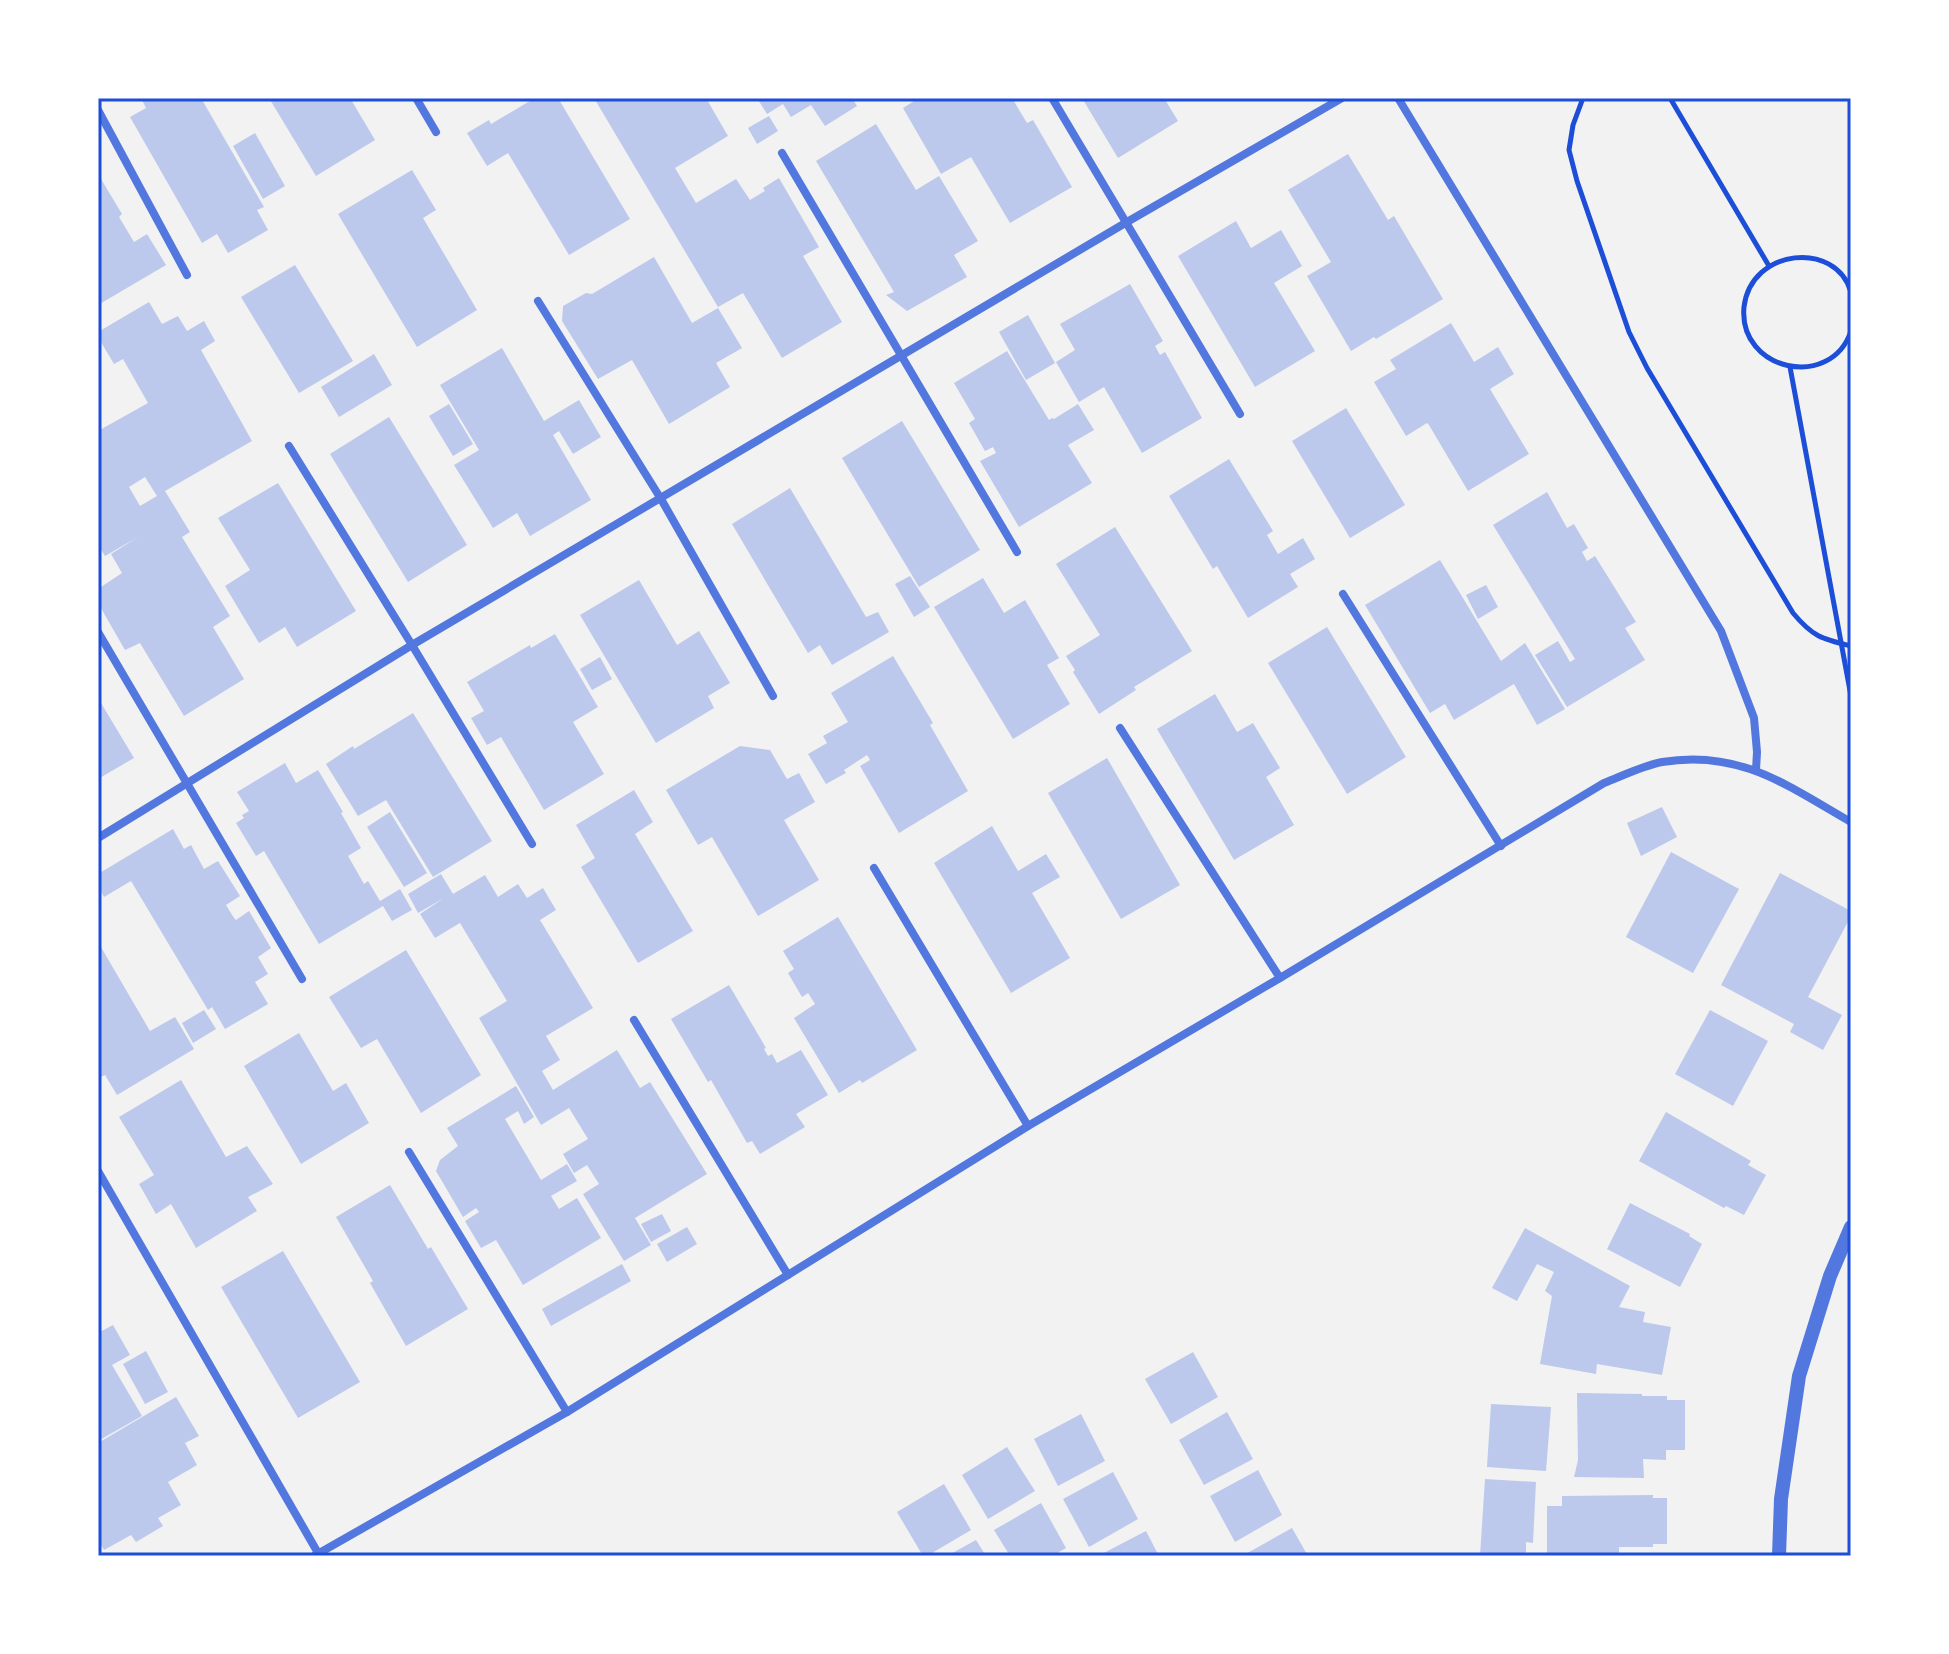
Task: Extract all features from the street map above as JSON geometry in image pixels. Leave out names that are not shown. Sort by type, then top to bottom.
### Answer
[{"type":"street","points":[[416,98],[436,132]]},
{"type":"street","points":[[1052,98],[1240,414]]},
{"type":"street","points":[[98,838],[412,645],[1342,98]]},
{"type":"street","points":[[1398,98],[1721,631],[1754,718],[1756,770]]},
{"type":"street","points":[[98,110],[187,275]]},
{"type":"street","points":[[782,153],[1017,552]]},
{"type":"street","points":[[538,301],[661,499],[773,696]]},
{"type":"street","points":[[289,446],[532,844]]},
{"type":"street","points":[[1343,594],[1501,846]]},
{"type":"street","points":[[98,632],[302,979]]},
{"type":"street","points":[[1120,728],[1280,978]]},
{"type":"street","points":[[98,1171],[316,1555],[567,1412],[1028,1126],[1604,783],[1661,762],[1701,760],[1728,763],[1778,780],[1851,822]]},
{"type":"street","points":[[874,868],[1028,1126]]},
{"type":"street","points":[[634,1020],[788,1275]]},
{"type":"street","points":[[409,1152],[567,1412]]},
{"type":"street","points":[[1779,1556],[1781,1499],[1799,1376],[1830,1276],[1851,1227]]},
{"type":"path","points":[[1583,98],[1573,125],[1569,150],[1629,332],[1647,368],[1793,613],[1820,638],[1851,646]]},
{"type":"path","points":[[1670,98],[1769,266]]},
{"type":"path","points":[[1851,292],[1838,271],[1822,261],[1804,257],[1786,258],[1769,266],[1757,277],[1748,291],[1744,307],[1745,323],[1760,352],[1790,367],[1823,363],[1849,341],[1851,331]]},
{"type":"path","points":[[1790,367],[1851,696]]},
{"type":"building","points":[[141,98],[201,98],[264,207],[257,210],[268,230],[228,253],[217,234],[202,243],[130,117],[146,108]]},
{"type":"building","points":[[269,98],[350,98],[375,140],[316,176]]},
{"type":"building","points":[[535,98],[558,98],[630,219],[569,255],[508,153],[487,166],[467,133],[489,120],[491,124]]},
{"type":"building","points":[[594,98],[706,98],[728,136],[675,168],[696,203],[736,179],[750,200],[779,178],[819,247],[803,256],[842,322],[782,358],[743,293],[718,307]]},
{"type":"building","points":[[757,98],[852,98],[857,106],[825,126],[811,105],[791,117],[783,104],[767,114]]},
{"type":"building","points":[[919,98],[1012,98],[1027,123],[1033,120],[1072,187],[1010,223],[971,157],[941,174],[903,108]]},
{"type":"building","points":[[1082,98],[1164,98],[1178,121],[1118,158]]},
{"type":"building","points":[[769,116],[778,131],[757,144],[748,128]]},
{"type":"building","points":[[876,124],[916,190],[939,176],[978,241],[954,255],[967,277],[907,311],[886,295],[894,292],[816,161]]},
{"type":"building","points":[[255,133],[285,186],[263,199],[233,146]]},
{"type":"building","points":[[1348,154],[1388,220],[1394,216],[1443,299],[1351,351],[1307,276],[1331,262],[1288,190]]},
{"type":"building","points":[[412,170],[436,210],[423,218],[477,310],[417,347],[338,214]]},
{"type":"building","points":[[98,174],[122,214],[119,217],[134,242],[147,234],[166,265],[98,305]]},
{"type":"building","points":[[1236,221],[1251,248],[1281,230],[1302,266],[1274,283],[1315,351],[1255,387],[1178,256]]},
{"type":"building","points":[[654,257],[692,323],[718,308],[742,348],[716,363],[730,387],[669,424],[632,360],[598,379],[562,321],[563,306],[586,293],[592,294]]},
{"type":"building","points":[[295,265],[353,361],[299,393],[241,297]]},
{"type":"building","points":[[1130,284],[1163,341],[1155,346],[1160,355],[1165,352],[1202,418],[1142,453],[1104,387],[1079,402],[1056,362],[1075,350],[1060,324]]},
{"type":"building","points":[[149,302],[162,324],[178,316],[187,331],[204,321],[215,341],[201,350],[252,441],[165,491],[190,532],[182,537],[230,616],[213,627],[244,679],[184,716],[140,643],[125,650],[98,603],[98,589],[122,573],[111,554],[138,537],[105,556],[98,545],[98,431],[148,403],[123,359],[114,364],[98,332]],"holes":[[[145,477],[157,496],[140,506],[129,487]]]},
{"type":"building","points":[[1028,315],[1055,363],[1026,380],[999,332]]},
{"type":"building","points":[[1451,323],[1474,362],[1498,347],[1514,374],[1490,389],[1529,454],[1468,491],[1429,425],[1427,423],[1406,436],[1374,382],[1396,369],[1390,360]]},
{"type":"building","points":[[502,348],[544,421],[579,400],[601,437],[573,454],[559,431],[553,435],[591,500],[530,536],[517,513],[493,528],[454,465],[479,450],[440,385]]},
{"type":"building","points":[[1007,351],[1049,420],[1078,404],[1094,430],[1068,445],[1092,483],[1019,527],[980,461],[996,453],[993,447],[985,451],[969,423],[975,419],[954,383]]},
{"type":"building","points":[[374,354],[392,385],[339,417],[321,387]]},
{"type":"building","points":[[449,404],[473,444],[453,456],[429,416]]},
{"type":"building","points":[[1346,408],[1405,505],[1350,538],[1292,441]]},
{"type":"building","points":[[389,417],[467,545],[408,582],[330,454]]},
{"type":"building","points":[[902,421],[980,550],[919,587],[842,458]]},
{"type":"building","points":[[1229,459],[1273,531],[1267,535],[1278,554],[1303,538],[1315,559],[1290,574],[1298,587],[1248,618],[1217,566],[1213,569],[1169,496]]},
{"type":"building","points":[[278,483],[356,611],[297,647],[285,627],[259,643],[225,586],[250,570],[218,518]]},
{"type":"building","points":[[790,488],[866,617],[878,612],[889,632],[832,665],[820,645],[808,653],[732,524]]},
{"type":"building","points":[[1547,492],[1567,528],[1574,524],[1588,548],[1582,552],[1587,561],[1595,556],[1636,622],[1625,628],[1645,660],[1567,707],[1535,655],[1558,641],[1570,662],[1575,659],[1493,525]]},
{"type":"building","points":[[1115,527],[1192,651],[1134,687],[1136,690],[1099,714],[1066,656],[1100,635],[1056,564]]},
{"type":"building","points":[[1440,560],[1501,661],[1525,643],[1565,709],[1537,725],[1514,684],[1454,720],[1445,704],[1430,713],[1365,605]]},
{"type":"building","points":[[910,576],[930,607],[914,617],[895,584]]},
{"type":"building","points":[[983,578],[1004,613],[1025,600],[1059,658],[1047,665],[1070,704],[1013,739],[934,607]]},
{"type":"building","points":[[639,580],[677,645],[699,631],[730,683],[708,696],[714,708],[656,743],[580,615]]},
{"type":"building","points":[[1486,585],[1498,607],[1478,619],[1466,595]]},
{"type":"building","points":[[1327,627],[1406,757],[1347,794],[1268,663]]},
{"type":"building","points":[[555,634],[598,707],[573,722],[604,774],[544,810],[501,737],[487,745],[471,718],[484,711],[467,682]]},
{"type":"building","points":[[893,656],[933,723],[930,725],[968,791],[899,833],[860,766],[870,760],[867,755],[844,770],[846,773],[826,784],[808,754],[827,743],[823,736],[848,722],[831,693]]},
{"type":"building","points":[[600,657],[612,679],[592,690],[580,669]]},
{"type":"building","points":[[1215,694],[1237,732],[1253,723],[1280,768],[1266,777],[1294,825],[1234,860],[1157,729]]},
{"type":"building","points":[[98,698],[134,758],[98,779]]},
{"type":"building","points":[[413,713],[492,841],[433,877],[386,800],[358,816],[326,764]]},
{"type":"building","points":[[740,746],[770,750],[787,779],[799,773],[815,802],[784,820],[819,880],[758,916],[712,837],[698,845],[666,790]]},
{"type":"building","points":[[1107,758],[1180,885],[1121,919],[1048,793]]},
{"type":"building","points":[[285,763],[296,783],[318,770],[361,848],[348,856],[364,884],[368,881],[380,901],[400,889],[412,910],[392,921],[383,906],[319,944],[264,851],[256,856],[236,823],[249,811],[237,792]]},
{"type":"building","points":[[634,790],[653,822],[635,834],[693,931],[638,963],[581,867],[595,858],[576,825]]},
{"type":"building","points":[[1662,807],[1677,837],[1641,856],[1627,823]]},
{"type":"building","points":[[390,812],[427,873],[404,887],[367,827]]},
{"type":"building","points":[[992,826],[1018,871],[1046,854],[1060,877],[1032,893],[1070,958],[1011,993],[934,863]]},
{"type":"building","points":[[173,829],[184,849],[191,845],[204,869],[218,861],[240,896],[226,905],[236,920],[249,911],[271,948],[258,957],[268,974],[255,982],[268,1004],[225,1029],[212,1007],[208,1010],[131,881],[104,897],[98,886],[98,874]]},
{"type":"building","points":[[1671,852],[1739,889],[1693,973],[1626,937]]},
{"type":"building","points":[[1780,873],[1851,911],[1808,997],[1842,1015],[1823,1050],[1790,1032],[1794,1024],[1721,985]]},
{"type":"building","points":[[441,874],[453,894],[485,875],[498,897],[518,884],[527,898],[543,888],[556,910],[540,920],[593,1008],[546,1036],[560,1060],[542,1071],[553,1090],[617,1050],[640,1088],[650,1082],[707,1174],[635,1218],[651,1245],[624,1261],[583,1194],[599,1184],[587,1165],[574,1173],[563,1154],[588,1139],[569,1108],[541,1125],[479,1018],[507,1001],[460,923],[435,938],[420,914],[444,898],[418,913],[408,894]]},
{"type":"building","points":[[838,917],[917,1050],[839,1093],[794,1018],[815,1004],[808,993],[802,997],[788,973],[794,969],[783,951]]},
{"type":"building","points":[[98,942],[150,1031],[175,1017],[194,1049],[117,1095],[105,1075],[98,1078]]},
{"type":"building","points":[[406,950],[481,1075],[421,1113],[377,1039],[361,1048],[329,997]]},
{"type":"building","points":[[729,985],[768,1056],[772,1054],[777,1063],[801,1050],[828,1095],[796,1114],[805,1127],[760,1154],[752,1141],[747,1143],[671,1019]]},
{"type":"building","points":[[204,1010],[216,1029],[193,1043],[182,1023]]},
{"type":"building","points":[[1710,1010],[1768,1041],[1733,1106],[1675,1074]]},
{"type":"building","points":[[299,1033],[333,1091],[346,1083],[369,1123],[301,1164],[244,1066]]},
{"type":"building","points":[[181,1080],[226,1157],[247,1146],[273,1184],[248,1197],[257,1211],[196,1248],[171,1204],[156,1214],[139,1184],[154,1175],[119,1117]]},
{"type":"building","points":[[516,1086],[534,1117],[524,1124],[518,1111],[505,1119],[541,1180],[567,1164],[577,1181],[551,1196],[559,1209],[577,1198],[601,1238],[523,1285],[496,1240],[481,1248],[465,1221],[479,1212],[476,1208],[463,1217],[436,1171],[440,1160],[458,1146],[447,1128]]},
{"type":"building","points":[[1666,1112],[1751,1161],[1748,1165],[1766,1175],[1744,1215],[1726,1206],[1724,1208],[1639,1161]]},
{"type":"building","points":[[390,1185],[468,1309],[406,1346],[336,1217]]},
{"type":"building","points":[[1630,1203],[1690,1234],[1702,1244],[1680,1287],[1607,1249]]},
{"type":"building","points":[[662,1214],[671,1231],[651,1242],[641,1224]]},
{"type":"building","points":[[687,1227],[697,1244],[667,1262],[657,1244]]},
{"type":"building","points":[[1525,1228],[1630,1286],[1619,1307],[1645,1312],[1643,1322],[1671,1327],[1662,1375],[1597,1364],[1596,1374],[1540,1364],[1552,1296],[1545,1291],[1554,1272],[1537,1264],[1517,1301],[1492,1288]]},
{"type":"building","points":[[283,1251],[360,1382],[298,1418],[221,1287]]},
{"type":"building","points":[[622,1264],[631,1281],[551,1326],[542,1309]]},
{"type":"building","points":[[113,1325],[130,1355],[112,1365],[142,1416],[98,1441],[98,1333]]},
{"type":"building","points":[[146,1351],[168,1392],[145,1404],[123,1364]]},
{"type":"building","points":[[1193,1352],[1218,1397],[1171,1424],[1145,1379]]},
{"type":"building","points":[[1577,1393],[1642,1394],[1667,1396],[1667,1400],[1685,1400],[1685,1450],[1666,1450],[1666,1460],[1643,1459],[1644,1478],[1574,1477],[1578,1460]]},
{"type":"building","points":[[176,1397],[199,1436],[185,1443],[197,1465],[168,1482],[181,1505],[158,1518],[163,1526],[136,1542],[131,1535],[104,1550],[98,1539],[98,1483],[101,1481],[98,1475],[98,1443]]},
{"type":"building","points":[[1491,1404],[1551,1407],[1546,1471],[1487,1467]]},
{"type":"building","points":[[1227,1412],[1253,1459],[1204,1485],[1179,1440]]},
{"type":"building","points":[[1081,1414],[1105,1461],[1058,1486],[1034,1439]]},
{"type":"building","points":[[1007,1447],[1035,1491],[988,1519],[962,1475]]},
{"type":"building","points":[[1258,1470],[1282,1515],[1235,1542],[1210,1496]]},
{"type":"building","points":[[1113,1472],[1138,1519],[1089,1547],[1063,1499]]},
{"type":"building","points":[[1485,1479],[1536,1482],[1533,1543],[1526,1542],[1526,1556],[1480,1556]]},
{"type":"building","points":[[944,1484],[971,1530],[923,1556],[897,1512]]},
{"type":"building","points":[[1653,1495],[1653,1498],[1667,1498],[1667,1544],[1619,1547],[1619,1556],[1547,1556],[1547,1506],[1562,1506],[1562,1496]]},
{"type":"building","points":[[1041,1503],[1066,1548],[1052,1556],[1010,1556],[994,1530]]},
{"type":"building","points":[[1292,1528],[1308,1556],[1242,1556]]},
{"type":"building","points":[[1146,1531],[1159,1556],[1098,1556]]},
{"type":"building","points":[[976,1540],[986,1556],[947,1556]]}]
